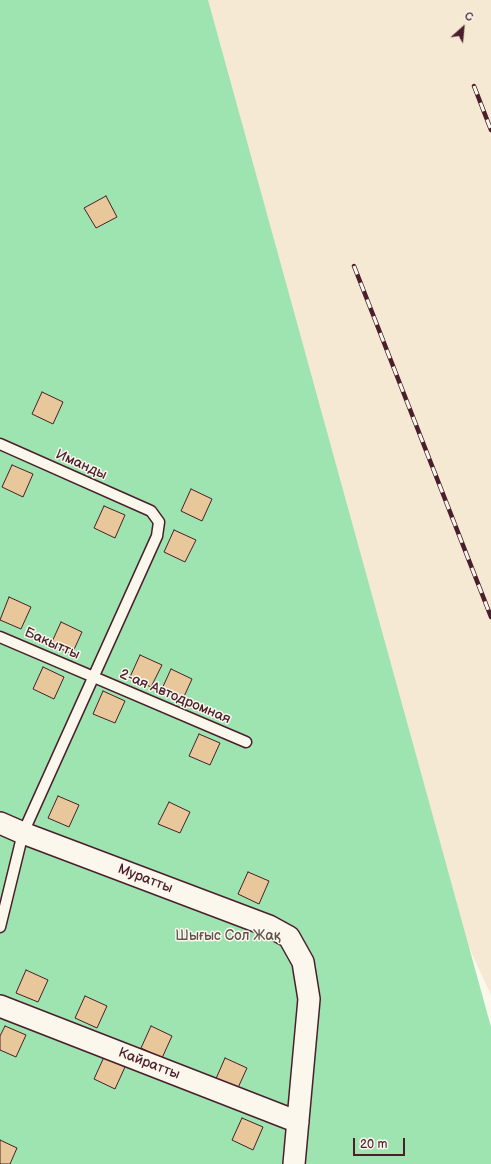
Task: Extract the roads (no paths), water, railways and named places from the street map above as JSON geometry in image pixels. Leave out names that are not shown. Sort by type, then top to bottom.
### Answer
[{"type":"street","name":"Муратты","points":[[0,823],[262,924],[289,936],[302,962],[309,999],[298,1122]]},
{"type":"street","name":"Кайратты","points":[[0,1006],[298,1122]]},
{"type":"street","points":[[294,1164],[298,1122]]},
{"type":"lane","name":"Иманды","points":[[0,444],[151,511],[159,522],[157,536],[93,677]]},
{"type":"lane","name":"Бакытты","points":[[0,636],[93,677]]},
{"type":"lane","name":"2-ая Автодромная","points":[[93,677],[246,742]]},
{"type":"lane","points":[[0,926],[23,833],[93,677]]},
{"type":"railway","points":[[474,86],[491,130]]},
{"type":"railway","points":[[354,266],[491,617]]},
{"type":"park label","name":"Шығыс Сол Жақ","points":[[228,936]]}]
